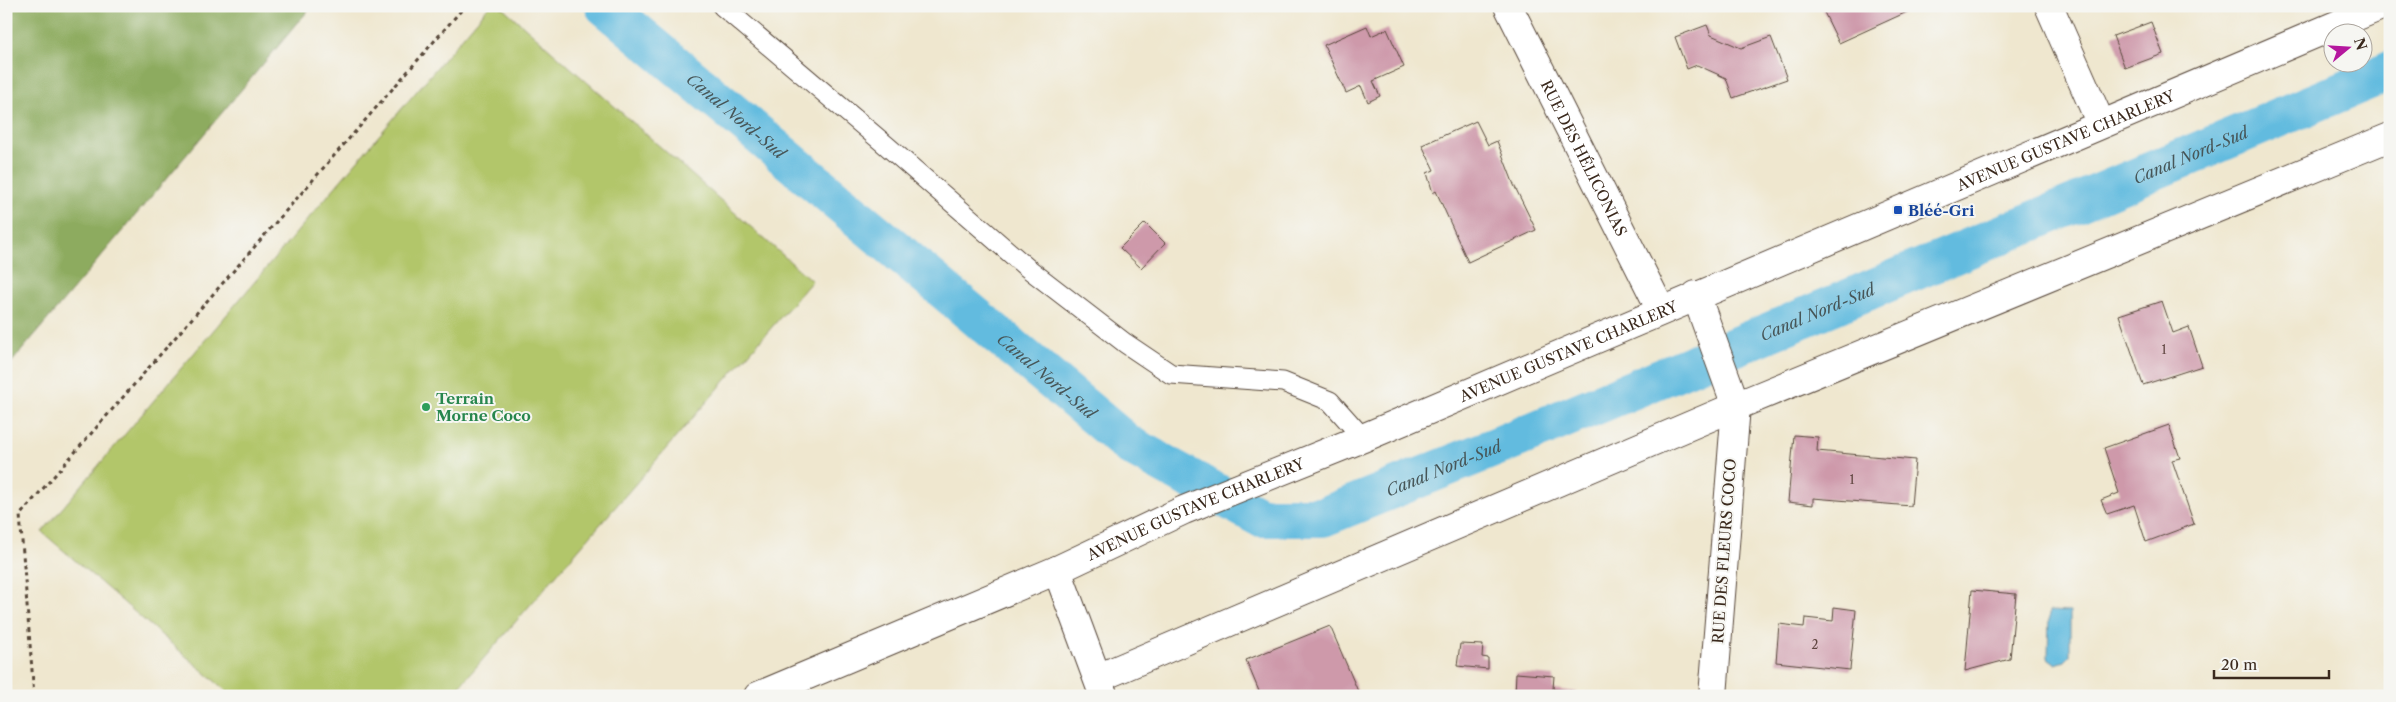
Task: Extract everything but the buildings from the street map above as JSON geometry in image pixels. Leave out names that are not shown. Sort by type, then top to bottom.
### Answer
[{"type":"street","name":"RUE DES HÉLICONIAS","points":[[1508,6],[1661,310]]},
{"type":"street","points":[[2049,6],[2100,124]]},
{"type":"street","name":"AVENUE GUSTAVE CHARLERY","points":[[758,696],[1060,581],[1184,510],[1363,438],[1661,310],[1699,302],[2100,124],[2381,6]]},
{"type":"street","points":[[1060,581],[1080,628],[1101,687],[1733,398],[2390,137]]},
{"type":"street","points":[[1699,302],[1733,398]]},
{"type":"street","name":"RUE DES FLEURS COCO","points":[[1713,696],[1733,398]]},
{"type":"lane","points":[[722,6],[1025,266],[1125,344],[1171,374],[1283,382],[1330,401],[1363,438]]},
{"type":"path","points":[[34,696],[20,515],[465,6]]},
{"type":"green space","points":[[6,6],[312,6],[6,369]]},
{"type":"green space","name":"Terrain Morne Coco","points":[[489,6],[501,6],[812,281],[451,696],[232,696],[42,532]]},
{"type":"water","points":[[2049,611],[2070,612],[2070,656],[2065,661],[2056,664],[2048,658]]},
{"type":"waterway","name":"Canal Nord-Sud","points":[[605,6],[1129,445],[1260,517],[1323,517],[1520,437],[2390,71]]},
{"type":"place","name":"Bléé-Gri","points":[[1898,210]]},
{"type":"place","name":"Terrain Morne Coco","points":[[426,407]]}]
